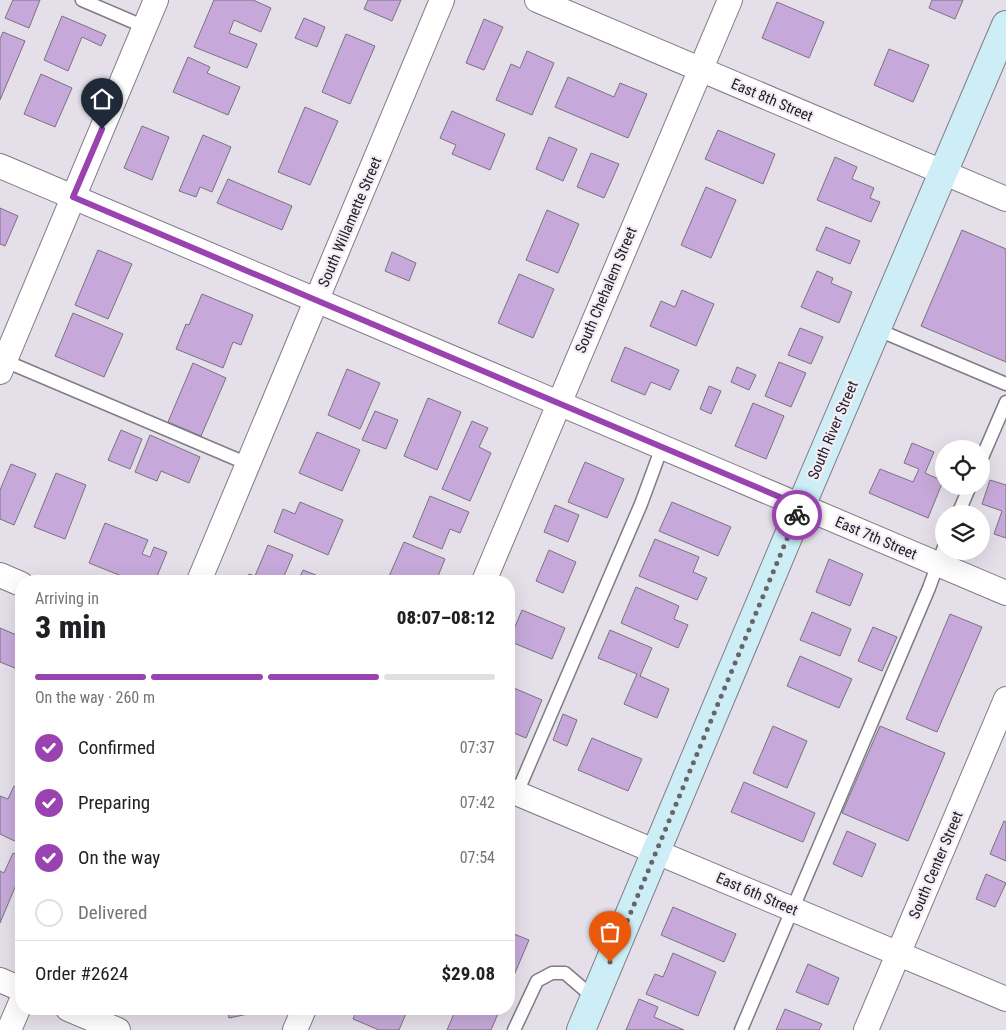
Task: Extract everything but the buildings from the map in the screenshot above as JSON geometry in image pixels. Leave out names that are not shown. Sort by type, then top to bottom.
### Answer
[{"type":"street","points":[[2,367],[156,0]]},
{"type":"street","name":"South Willamette Street","points":[[202,575],[442,0]]},
{"type":"street","name":"East 8th Street","points":[[537,0],[1006,199]]},
{"type":"street","name":"South Chehalem Street","points":[[486,575],[730,0]]},
{"type":"street","name":"South River Street","points":[[581,1030],[1006,25]]},
{"type":"street","name":"East 7th Street","points":[[0,166],[801,506],[935,553]]},
{"type":"street","name":"East 7th Street","points":[[949,560],[1006,593]]},
{"type":"street","points":[[0,575],[15,581]]},
{"type":"street","name":"South Center Street","points":[[866,1030],[1006,699]]},
{"type":"street","name":"East 6th Street","points":[[515,792],[1006,1000]]},
{"type":"street","points":[[0,980],[15,986]]},
{"type":"street","points":[[9,1030],[15,1015]]},
{"type":"street","points":[[82,1015],[118,1030]]},
{"type":"street","points":[[295,1030],[301,1015]]},
{"type":"lane","points":[[82,0],[145,27]]},
{"type":"lane","points":[[876,329],[1006,384]]},
{"type":"lane","points":[[2,367],[248,464]]},
{"type":"lane","points":[[990,440],[1006,402]]},
{"type":"lane","points":[[515,787],[642,504],[662,447]]},
{"type":"lane","points":[[741,1030],[929,588],[938,560]]},
{"type":"lane","points":[[514,1030],[537,981],[552,973],[565,973],[594,998]]},
{"type":"way so far","points":[[610,962],[797,515]]},
{"type":"route","points":[[102,129],[73,197],[801,506],[797,515]]}]
